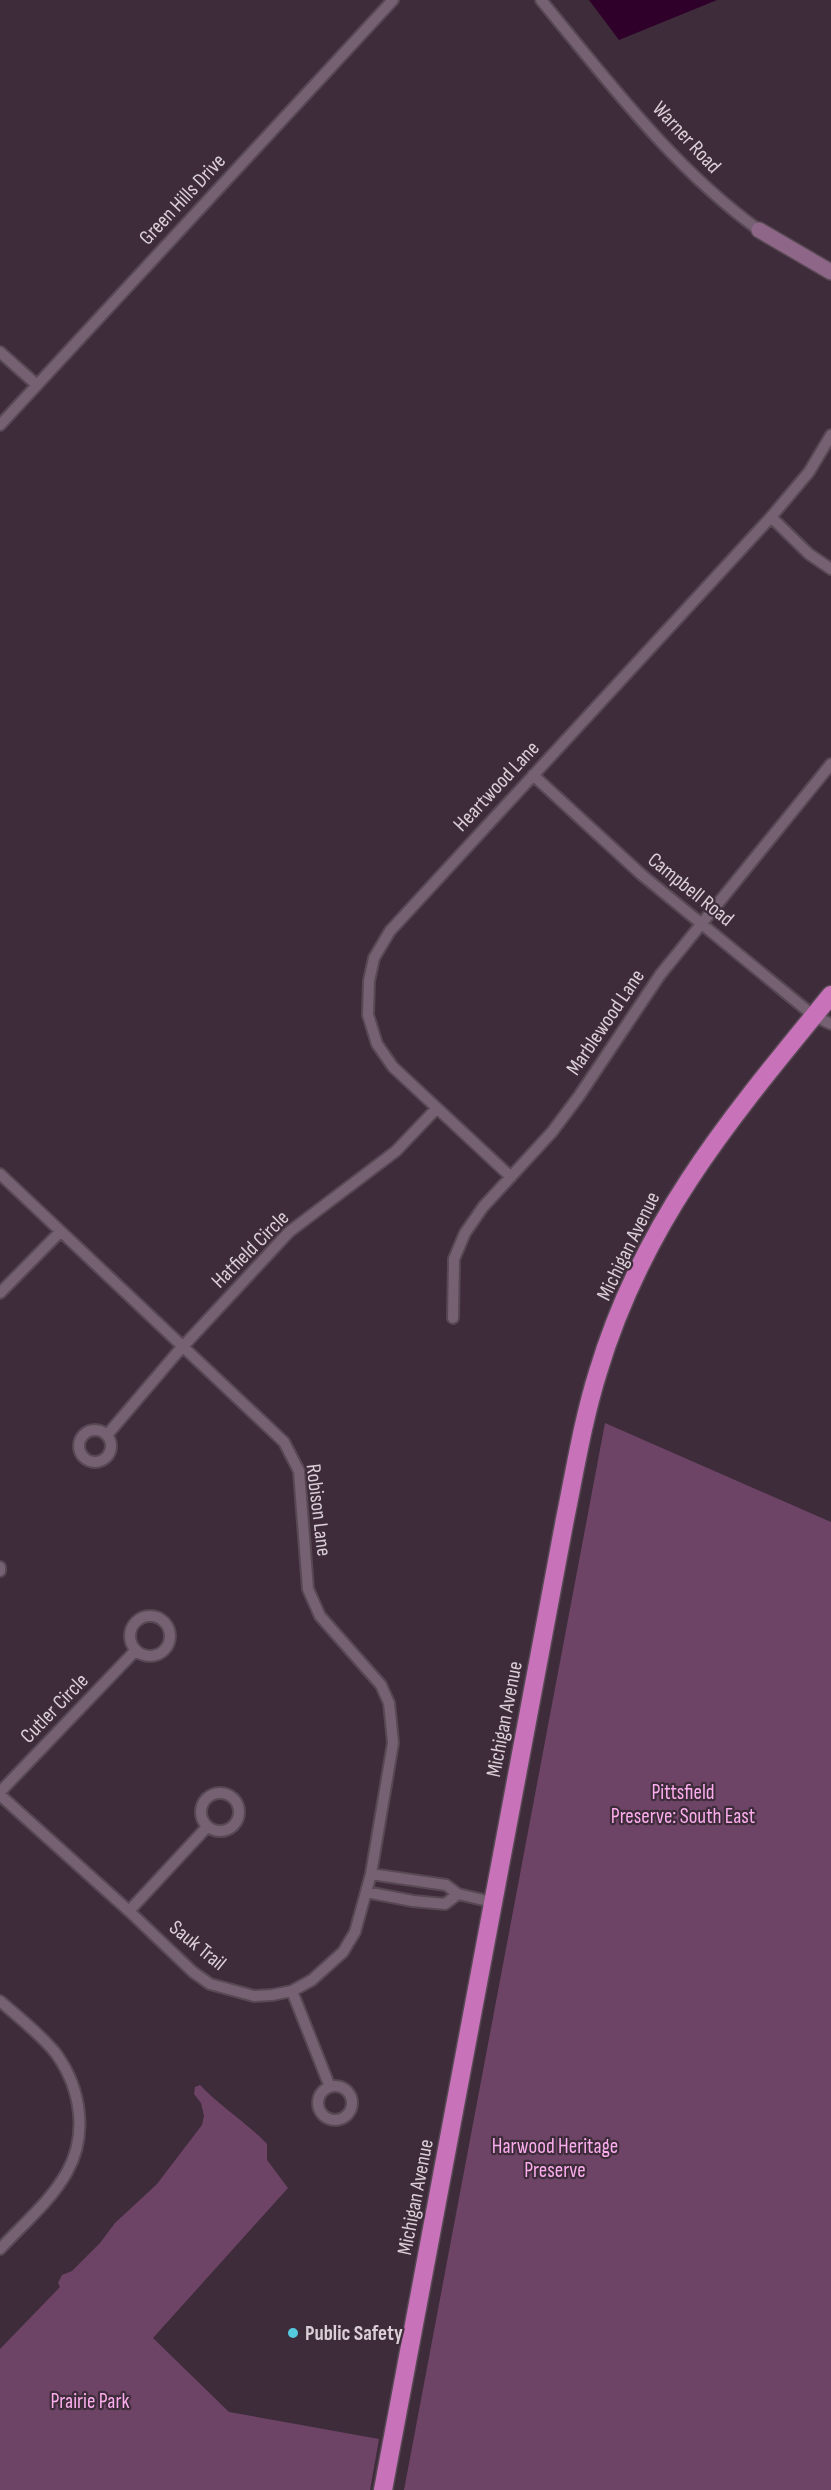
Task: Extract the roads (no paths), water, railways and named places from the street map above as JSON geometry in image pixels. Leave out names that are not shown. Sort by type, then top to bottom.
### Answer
[{"type":"highway","name":"Michigan Avenue","points":[[383,2490],[584,1422],[598,1371],[638,1269],[684,1184],[743,1102],[831,995]]},
{"type":"street","name":"Green Hills Drive","points":[[0,425],[393,0]]},
{"type":"street","name":"Warner Road","points":[[541,0],[633,111],[708,191],[759,230],[831,272]]},
{"type":"street","points":[[0,351],[37,385]]},
{"type":"street","name":"Heartwood Lane","points":[[511,1177],[393,1067],[377,1044],[368,1015],[369,981],[374,958],[390,931],[771,517],[809,472],[831,435]]},
{"type":"street","points":[[771,517],[809,554],[831,569]]},
{"type":"street","name":"Marblewood Lane","points":[[453,1318],[454,1259],[465,1233],[483,1207],[552,1132],[579,1096],[660,975],[700,922],[831,764]]},
{"type":"street","name":"Campbell Road","points":[[533,775],[642,875],[814,1016],[831,1024]]},
{"type":"street","name":"Hatfield Circle","points":[[107,1435],[184,1346],[289,1232],[396,1151],[437,1108]]},
{"type":"street","name":"Robison Lane","points":[[0,1174],[272,1428],[292,1455],[299,1471],[308,1589],[320,1616],[381,1685],[389,1703],[393,1743],[371,1874]]},
{"type":"street","points":[[0,1293],[60,1232]]},
{"type":"street","name":"Cutler Circle","points":[[0,1793],[136,1650]]},
{"type":"street","name":"Sauk Trail","points":[[0,1793],[193,1972],[210,1984],[254,1996],[272,1995],[292,1990],[329,1968],[343,1952],[355,1932],[371,1874]]},
{"type":"street","points":[[129,1911],[207,1827]]},
{"type":"street","points":[[371,1874],[446,1885],[458,1894],[492,1902]]},
{"type":"street","points":[[366,1892],[413,1901],[445,1904],[458,1894]]},
{"type":"street","points":[[292,1990],[330,2087]]},
{"type":"street","points":[[0,2001],[56,2053],[74,2084],[79,2109],[79,2139],[67,2172],[46,2199],[0,2249]]},
{"type":"place","name":"Public Safety","points":[[293,2333]]},
{"type":"park label","name":"Pittsfield Preserve: South East","points":[[683,1804]]},
{"type":"park label","name":"Harwood Heritage Preserve","points":[[555,2158]]},
{"type":"park label","name":"Prairie Park","points":[[90,2401]]}]
